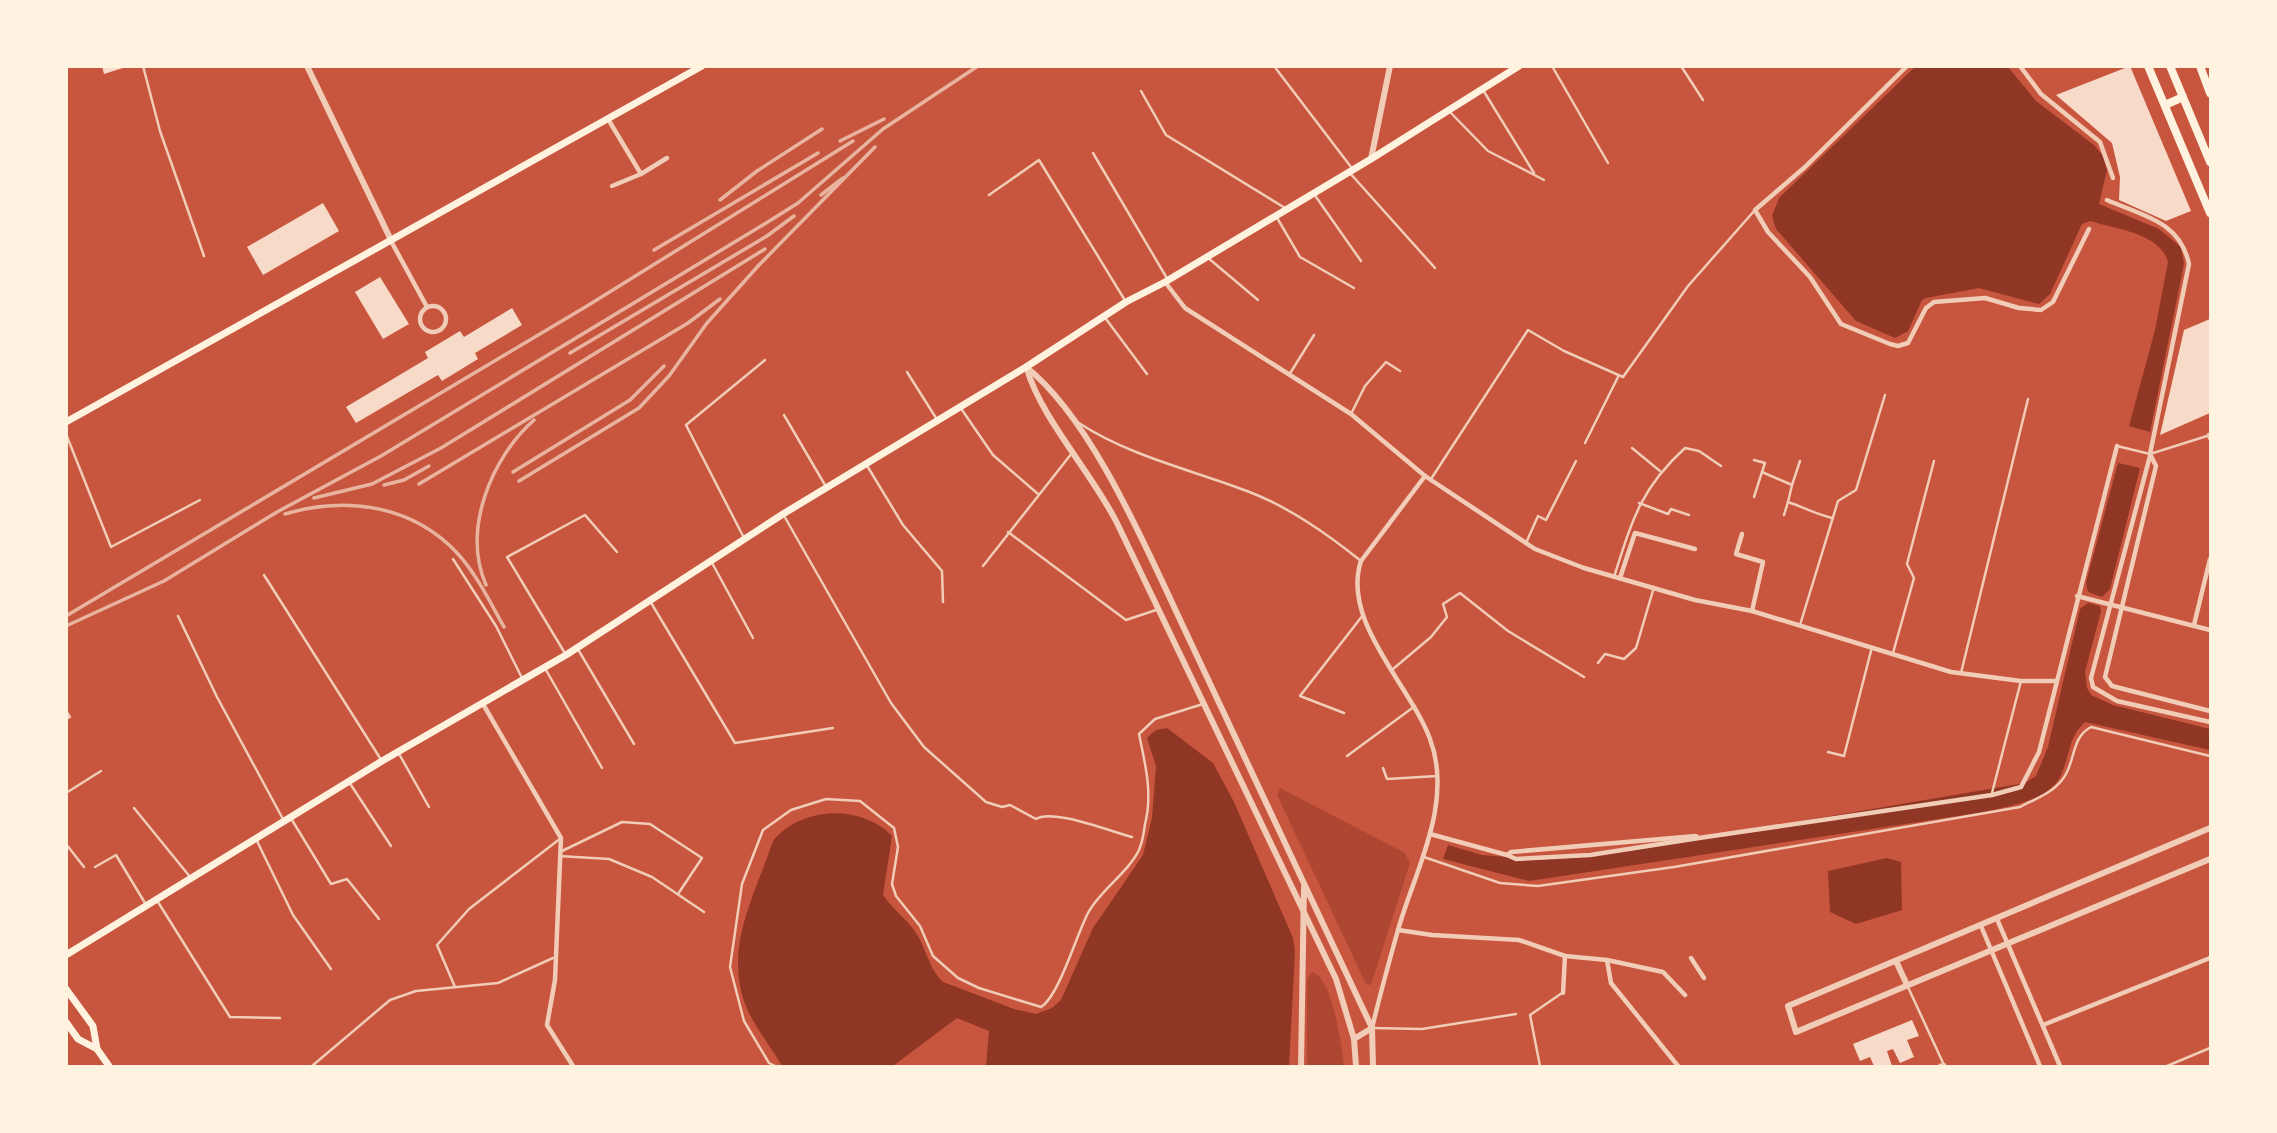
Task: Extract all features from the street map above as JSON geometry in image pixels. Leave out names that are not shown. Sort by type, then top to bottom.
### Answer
[{"type":"main road","points":[[66,422],[702,66]]},
{"type":"main road","points":[[66,955],[382,761],[566,655],[783,514],[1026,367],[1126,302],[1314,194],[1519,66]]},
{"type":"main road","points":[[2148,66],[2210,213]]},
{"type":"main road","points":[[2170,66],[2210,162]]},
{"type":"main road","points":[[2200,66],[2209,87]]},
{"type":"main road","points":[[2165,105],[2183,97]]},
{"type":"main road","points":[[66,989],[93,1026],[97,1049],[109,1066]]},
{"type":"main road","points":[[66,1022],[78,1039],[97,1049]]},
{"type":"street","points":[[307,66],[391,240],[427,307]]},
{"type":"street","points":[[1371,159],[1390,66]]},
{"type":"street","points":[[1907,66],[1805,167],[1755,210],[1768,232],[1810,277],[1841,324],[1898,346],[1908,343],[1926,308],[1934,302],[1985,298],[2036,311],[2048,307],[2089,229]]},
{"type":"street","points":[[2020,66],[2041,94],[2100,142],[2113,178]]},
{"type":"street","points":[[608,119],[641,174]]},
{"type":"street","points":[[612,186],[641,174],[667,158]]},
{"type":"street","points":[[2107,200],[2171,228],[2181,239],[2189,264],[2150,454],[2091,678],[2093,687],[2117,701],[2210,722]]},
{"type":"street","points":[[1166,281],[1185,308],[1351,414],[1425,476],[1526,543],[1584,568],[1752,611],[1961,673],[2021,681],[2056,681]]},
{"type":"street","points":[[435,306],[445,314],[444,325],[438,331],[426,330],[421,323],[420,316],[427,307],[435,306]]},
{"type":"street","points":[[1026,367],[1046,382],[1111,480],[1248,760],[1372,1028]]},
{"type":"street","points":[[1026,367],[1034,391],[1100,490],[1335,979],[1354,1039],[1356,1066]]},
{"type":"street","points":[[1507,855],[1511,852],[1699,838],[1992,795],[2021,787],[2030,775],[2039,752],[2077,596],[2119,447]]},
{"type":"street","points":[[2150,454],[2156,467],[2104,669],[2107,683],[2210,711]]},
{"type":"street","points":[[1373,1066],[1372,1028],[1398,930],[1430,834],[1437,800],[1437,776],[1431,740],[1415,706],[1378,649],[1363,615],[1356,575],[1361,561],[1425,476]]},
{"type":"street","points":[[1617,577],[1634,533],[1695,549]]},
{"type":"street","points":[[1742,534],[1736,554],[1763,562],[1752,611]]},
{"type":"street","points":[[2194,625],[2210,559]]},
{"type":"street","points":[[2077,596],[2210,629]]},
{"type":"street","points":[[483,704],[561,838],[553,958],[555,980],[547,1025],[573,1066]]},
{"type":"street","points":[[2210,828],[1788,1006],[1796,1032],[2210,859]]},
{"type":"street","points":[[1430,834],[1516,859],[1590,855],[1656,843]]},
{"type":"street","points":[[1588,848],[1590,855]]},
{"type":"street","points":[[1301,1066],[1304,885]]},
{"type":"street","points":[[1997,919],[2060,1066]]},
{"type":"street","points":[[1981,926],[2039,1066]]},
{"type":"street","points":[[1398,930],[1432,935],[1519,940],[1565,956],[1607,960],[1663,972],[1685,995]]},
{"type":"street","points":[[1563,993],[1565,956]]},
{"type":"street","points":[[1691,958],[1704,978]]},
{"type":"street","points":[[2043,1026],[2210,958]]},
{"type":"street","points":[[1607,960],[1611,983],[1678,1066]]},
{"type":"street","points":[[1896,961],[1908,985]]},
{"type":"street","points":[[1354,1039],[1372,1028]]},
{"type":"lane","points":[[143,66],[160,131],[204,256]]},
{"type":"lane","points":[[1275,66],[1351,171],[1435,268]]},
{"type":"lane","points":[[1552,66],[1608,163]]},
{"type":"lane","points":[[1681,66],[1703,100]]},
{"type":"lane","points":[[1483,90],[1536,176]]},
{"type":"lane","points":[[1141,91],[1166,135],[1287,209]]},
{"type":"lane","points":[[1449,111],[1488,152],[1544,180]]},
{"type":"lane","points":[[1093,153],[1166,281]]},
{"type":"lane","points":[[989,195],[1039,160],[1126,302]]},
{"type":"lane","points":[[1314,194],[1361,261]]},
{"type":"lane","points":[[1431,480],[1528,330],[1564,351],[1623,377],[1688,286],[1755,210]]},
{"type":"lane","points":[[1276,216],[1300,257],[1354,288]]},
{"type":"lane","points":[[1207,257],[1258,300]]},
{"type":"lane","points":[[1104,316],[1147,374]]},
{"type":"lane","points":[[1289,374],[1314,335]]},
{"type":"lane","points":[[744,539],[686,425],[765,360]]},
{"type":"lane","points":[[1351,414],[1365,386],[1385,362],[1400,370]]},
{"type":"lane","points":[[907,372],[937,421]]},
{"type":"lane","points":[[1585,443],[1619,375]]},
{"type":"lane","points":[[1800,625],[1838,501],[1856,490],[1885,395]]},
{"type":"lane","points":[[1961,673],[2028,398]]},
{"type":"lane","points":[[960,407],[993,455],[1038,494]]},
{"type":"lane","points":[[784,415],[826,488]]},
{"type":"lane","points":[[1072,418],[1102,438],[1250,492],[1287,510],[1323,532],[1361,561]]},
{"type":"lane","points":[[66,434],[111,547],[200,500]]},
{"type":"lane","points":[[2119,447],[2150,454],[2210,436]]},
{"type":"lane","points":[[1632,447],[1660,471]]},
{"type":"lane","points":[[1617,577],[1639,503],[1660,471],[1685,448],[1699,452],[1721,466]]},
{"type":"lane","points":[[983,566],[1074,450]]},
{"type":"lane","points":[[1754,460],[1765,463],[1754,497]]},
{"type":"lane","points":[[1526,543],[1538,516],[1546,520],[1576,461]]},
{"type":"lane","points":[[1784,515],[1800,461]]},
{"type":"lane","points":[[1893,653],[1914,578],[1906,564],[1934,461]]},
{"type":"lane","points":[[866,464],[904,525],[942,570],[943,602]]},
{"type":"lane","points":[[1762,472],[1792,485]]},
{"type":"lane","points":[[1787,502],[1832,519]]},
{"type":"lane","points":[[1639,503],[1668,514],[1671,509],[1689,515]]},
{"type":"lane","points":[[783,514],[891,703],[924,747],[986,802],[1002,807],[1010,805],[1036,819],[1041,816],[1067,818],[1132,837]]},
{"type":"lane","points":[[566,655],[507,556],[585,515],[617,552]]},
{"type":"lane","points":[[1008,532],[1126,620],[1158,610]]},
{"type":"lane","points":[[453,559],[496,626],[523,680]]},
{"type":"lane","points":[[711,561],[753,638]]},
{"type":"lane","points":[[264,575],[382,761]]},
{"type":"lane","points":[[1598,663],[1605,654],[1624,659],[1636,648],[1654,587]]},
{"type":"lane","points":[[1392,669],[1432,637],[1447,617],[1443,604],[1460,593],[1508,631],[1584,677]]},
{"type":"lane","points":[[650,601],[735,743],[833,728]]},
{"type":"lane","points":[[1344,713],[1300,696],[1363,615]]},
{"type":"lane","points":[[178,616],[217,697],[288,819],[331,884],[347,879],[379,919]]},
{"type":"lane","points":[[1828,752],[1844,756],[1872,647]]},
{"type":"lane","points":[[577,648],[634,744]]},
{"type":"lane","points":[[544,667],[602,768]]},
{"type":"lane","points":[[1992,795],[2021,681]]},
{"type":"lane","points":[[775,1066],[769,1063],[744,1021],[730,967],[742,884],[764,830],[791,810],[826,799],[860,801],[894,828],[898,847],[892,884],[896,896],[920,926],[933,956],[968,983],[1041,1007],[1052,1000],[1070,950],[1090,909],[1138,850],[1146,820],[1148,792],[1148,772],[1139,734],[1155,719],[1203,704]]},
{"type":"lane","points":[[1347,756],[1415,706]]},
{"type":"lane","points":[[66,711],[71,717],[66,719]]},
{"type":"lane","points":[[1422,856],[1500,883],[1538,886],[2020,807],[2047,794],[2064,779],[2077,740],[2091,727],[2210,756]]},
{"type":"lane","points":[[398,752],[429,807]]},
{"type":"lane","points":[[1383,768],[1387,779],[1437,776]]},
{"type":"lane","points":[[66,793],[101,771]]},
{"type":"lane","points":[[349,782],[391,846]]},
{"type":"lane","points":[[134,808],[191,878]]},
{"type":"lane","points":[[559,854],[622,822],[650,824],[702,858],[678,894]]},
{"type":"lane","points":[[455,988],[437,945],[469,909],[561,838]]},
{"type":"lane","points":[[256,839],[293,915],[331,970]]},
{"type":"lane","points":[[66,844],[84,867]]},
{"type":"lane","points":[[559,854],[609,859],[653,877],[704,912]]},
{"type":"lane","points":[[95,866],[116,855],[146,905]]},
{"type":"lane","points":[[156,899],[229,1017],[280,1018]]},
{"type":"lane","points":[[312,1066],[390,1000],[416,991],[510,979],[553,958]]},
{"type":"lane","points":[[1908,985],[1943,1066]]},
{"type":"lane","points":[[1540,1066],[1530,1015],[1563,993]]},
{"type":"lane","points":[[1372,1028],[1422,1029],[1516,1014]]},
{"type":"lane","points":[[2167,1066],[2210,1048]]},
{"type":"shaded area","points":[[1915,67],[2008,67],[2036,101],[2094,145],[2103,156],[2107,170],[2099,204],[2159,229],[2181,247],[2184,264],[2150,432],[2129,426],[2155,330],[2168,262],[2156,244],[2147,238],[2090,221],[2082,224],[2050,294],[2039,304],[1979,288],[1926,298],[1922,300],[1908,331],[1895,338],[1856,321],[1776,229],[1772,216],[1779,198]]},
{"type":"shaded area","points":[[2118,463],[2140,468],[2110,589],[2102,597],[2088,592],[2086,583]]},
{"type":"shaded area","points":[[2088,603],[2100,606],[2101,611],[2085,672],[2087,688],[2091,695],[2113,705],[2210,729],[2210,750],[2085,722],[2072,740],[2064,768],[2055,784],[2038,797],[1984,812],[1529,881],[1443,859],[1448,845],[1482,855],[1539,860],[1742,831],[2025,783],[2036,776],[2048,747],[2080,609]]},
{"type":"shaded area","points":[[1167,728],[1213,763],[1234,802],[1293,938],[1295,952],[1289,1066],[986,1066],[989,1031],[957,1018],[893,1066],[782,1066],[747,1010],[739,980],[738,959],[740,939],[751,899],[773,841],[785,829],[799,821],[832,813],[864,818],[879,826],[892,836],[883,895],[916,933],[943,982],[1014,1009],[1036,1014],[1052,1008],[1061,1000],[1093,928],[1143,855],[1152,818],[1156,766],[1147,738],[1156,730]]},
{"type":"shaded area","points":[[1280,788],[1405,853],[1410,863],[1371,985],[1366,984],[1277,795]]},
{"type":"shaded area","points":[[1887,858],[1901,862],[1902,910],[1856,924],[1830,912],[1828,871]]},
{"type":"shaded area","points":[[1312,972],[1319,976],[1330,998],[1344,1066],[1307,1066],[1307,979]]},
{"type":"building","points":[[102,66],[126,66],[126,67],[104,74]]},
{"type":"building","points":[[2130,66],[2191,211],[2166,221],[2119,200],[2120,177],[2112,143],[2056,95]]},
{"type":"building","points":[[323,203],[339,231],[263,275],[247,247]]},
{"type":"building","points":[[380,277],[409,324],[383,339],[355,292]]},
{"type":"building","points":[[512,308],[522,325],[475,353],[478,359],[442,381],[438,375],[356,423],[346,407],[428,358],[425,352],[460,331],[464,337]]},
{"type":"building","points":[[2210,319],[2210,413],[2160,435],[2184,330]]},
{"type":"building","points":[[1912,1020],[1919,1036],[1907,1040],[1914,1057],[1900,1063],[1893,1049],[1887,1051],[1892,1066],[1874,1066],[1870,1057],[1860,1061],[1853,1044]]},
{"type":"railway","points":[[66,626],[164,581],[277,512],[381,456],[771,220],[798,203],[883,129],[978,66]]},
{"type":"railway","points":[[840,141],[884,119]]},
{"type":"railway","points":[[720,200],[757,171],[822,129]]},
{"type":"railway","points":[[66,616],[587,306],[853,141]]},
{"type":"railway","points":[[519,481],[639,408],[669,376],[707,323],[759,265],[875,147]]},
{"type":"railway","points":[[654,250],[818,153]]},
{"type":"railway","points":[[821,195],[843,178]]},
{"type":"railway","points":[[570,353],[767,236],[794,216]]},
{"type":"railway","points":[[314,498],[372,484],[441,448],[765,249]]},
{"type":"railway","points":[[419,484],[688,323],[720,299]]},
{"type":"railway","points":[[513,472],[630,400],[664,366]]},
{"type":"railway","points":[[486,585],[479,564],[477,541],[485,496],[505,454],[534,420]]},
{"type":"railway","points":[[384,485],[404,480],[429,466]]},
{"type":"railway","points":[[285,514],[332,506],[355,506],[400,515],[421,525],[440,537],[465,562],[504,627]]}]
